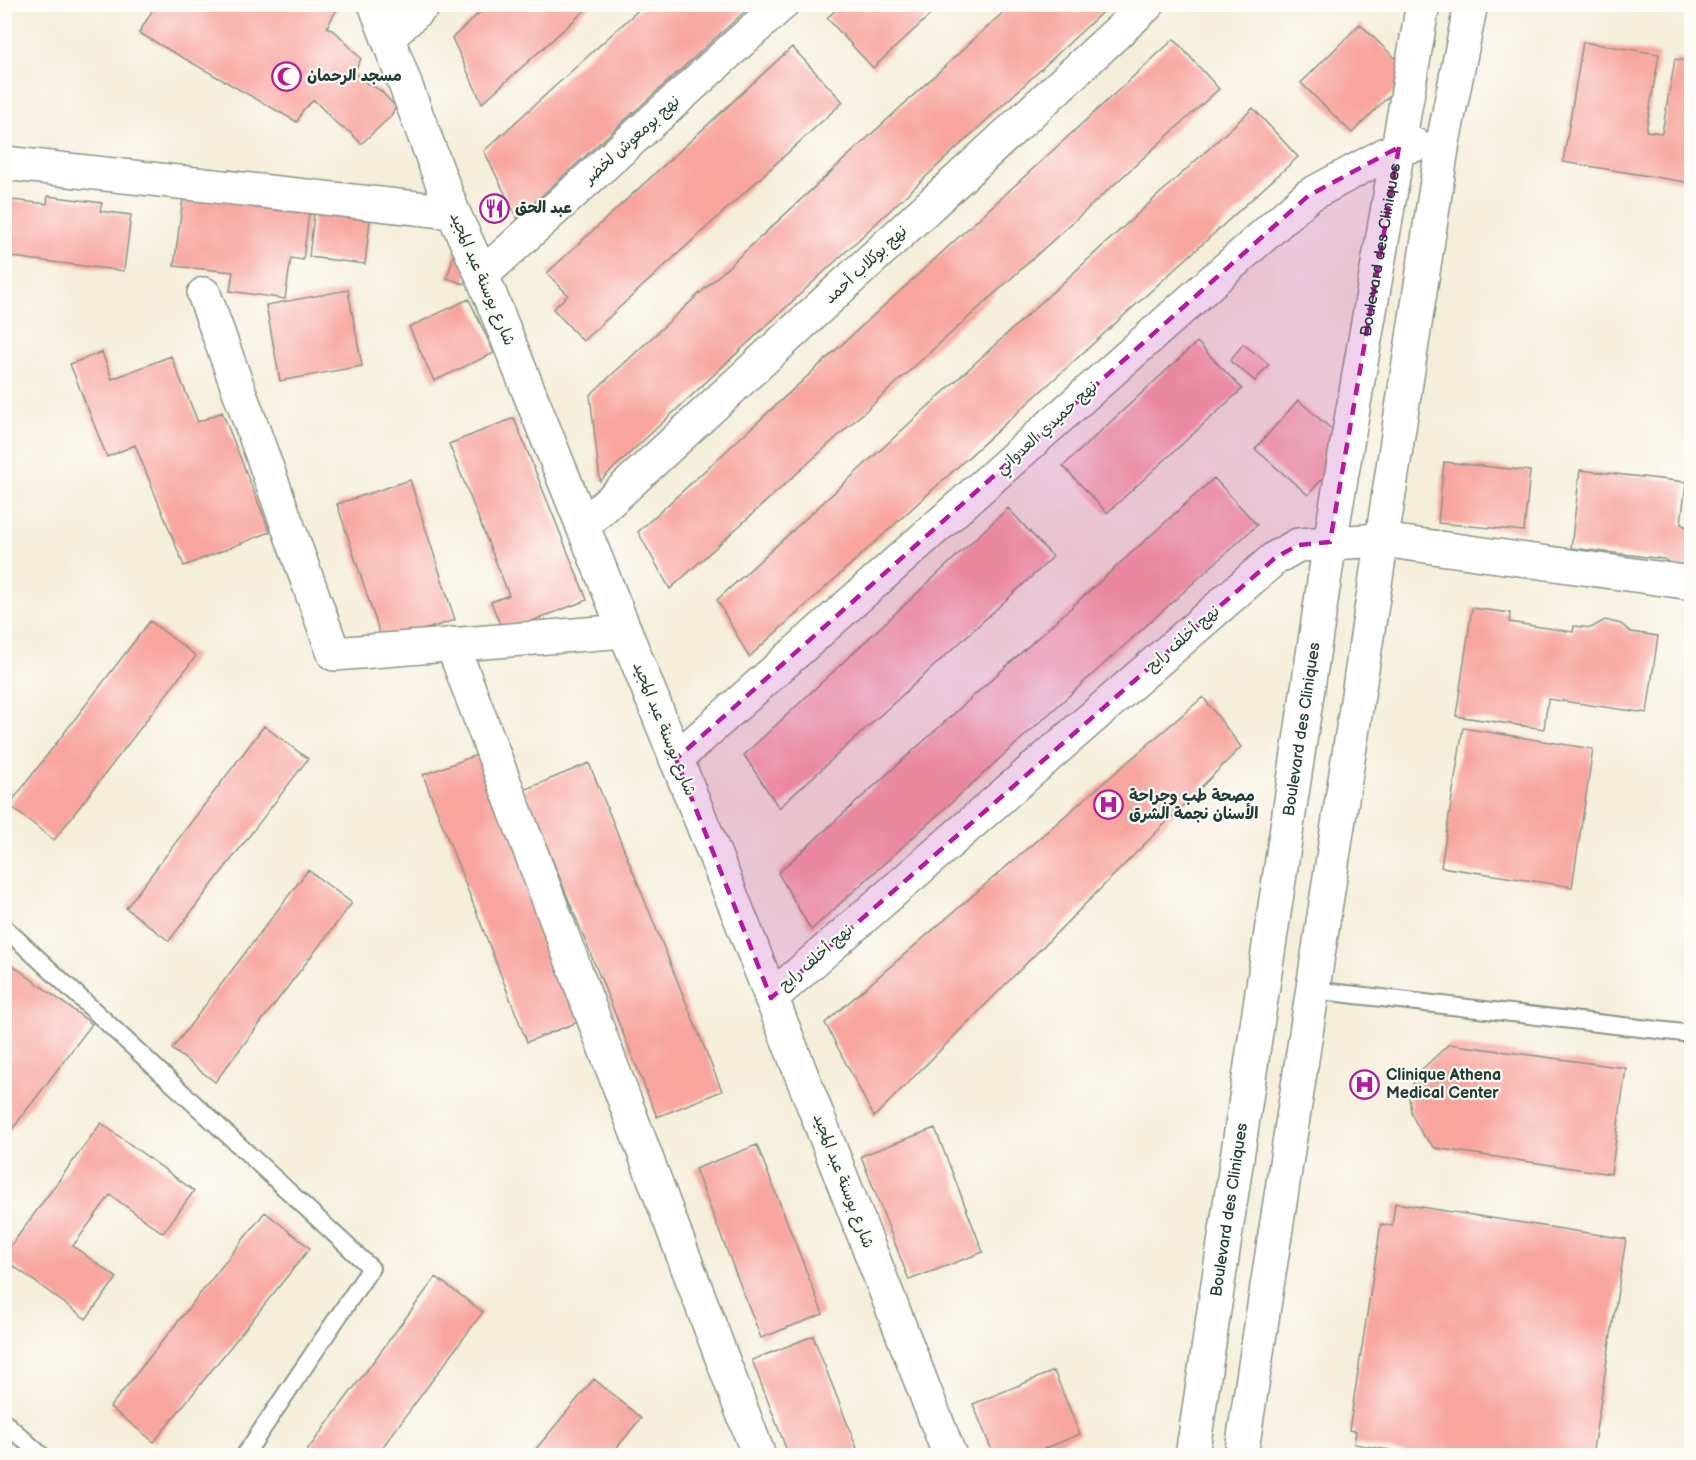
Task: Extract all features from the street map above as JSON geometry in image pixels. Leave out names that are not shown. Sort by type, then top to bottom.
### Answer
[{"type":"street","name":"شارع بوسنة عبد المجيد","points":[[375,4],[453,212],[482,275],[625,631],[950,1455]]},
{"type":"street","points":[[387,38],[424,4]]},
{"type":"street","name":"نهج بومعوش لخضر","points":[[482,275],[782,4]]},
{"type":"street","name":"نهج بوكلاب أحمد","points":[[583,526],[1148,4]]},
{"type":"street","name":"Boulevard des Cliniques","points":[[1192,1455],[1330,542],[1423,4]]},
{"type":"street","points":[[1241,1455],[1443,142],[1471,4]]},
{"type":"street","name":"نهج حميدي العدواني","points":[[676,759],[1308,196],[1399,147],[1443,142]]},
{"type":"street","points":[[4,163],[453,212]]},
{"type":"street","points":[[204,294],[334,654],[625,631]]},
{"type":"street","name":"نهج أخلف رابح","points":[[771,998],[1275,558],[1298,545],[1382,540],[1692,583]]},
{"type":"street","points":[[452,644],[759,1455]]},
{"type":"lane","points":[[4,927],[371,1268],[244,1455]]},
{"type":"lane","points":[[1313,990],[1692,1034]]},
{"type":"lane","points":[[4,1422],[42,1455]]},
{"type":"highlighted area","points":[[1399,147],[1330,542],[1298,545],[1275,558],[771,998],[676,759],[1308,196]]},
{"type":"building","name":"مسجد الرحمان","points":[[156,4],[340,4],[327,27],[337,33],[361,59],[354,72],[361,80],[380,90],[396,107],[390,117],[361,144],[351,133],[339,126],[314,100],[303,110],[297,122],[139,33]]},
{"type":"building","points":[[489,4],[592,4],[482,103],[452,38]]},
{"type":"building","points":[[645,4],[753,4],[517,218],[484,151]]},
{"type":"building","points":[[842,4],[942,4],[873,68],[827,18]]},
{"type":"building","points":[[1012,4],[1111,4],[600,481],[590,395]]},
{"type":"building","points":[[1360,24],[1411,74],[1352,133],[1301,83]]},
{"type":"building","points":[[1174,39],[1219,89],[670,589],[638,532]]},
{"type":"building","points":[[1583,42],[1659,54],[1646,131],[1662,133],[1675,59],[1692,62],[1692,183],[1563,162]]},
{"type":"building","points":[[792,47],[843,102],[583,341],[553,309],[568,295],[547,273]]},
{"type":"building","points":[[1253,108],[1298,157],[749,657],[717,600]]},
{"type":"building","points":[[187,169],[226,199],[230,170],[313,182],[303,260],[291,258],[285,299],[230,291],[233,272],[174,266]]},
{"type":"building","points":[[317,189],[373,195],[365,264],[309,257]]},
{"type":"building","points":[[48,196],[102,203],[100,211],[131,215],[124,271],[4,256],[4,199],[47,204]]},
{"type":"building","points":[[456,247],[474,253],[464,284],[447,278]]},
{"type":"building","points":[[348,290],[362,366],[280,381],[266,305]]},
{"type":"building","points":[[469,299],[494,353],[434,381],[409,327]]},
{"type":"building","points":[[1197,342],[1242,389],[1107,513],[1063,466]]},
{"type":"building","points":[[1243,344],[1269,364],[1255,381],[1230,361]]},
{"type":"building","points":[[102,352],[112,379],[171,356],[198,422],[222,412],[270,532],[184,566],[135,445],[107,457],[70,364]]},
{"type":"building","points":[[1298,400],[1351,446],[1308,495],[1255,449]]},
{"type":"building","points":[[514,418],[587,600],[503,632],[491,602],[509,595],[449,444]]},
{"type":"building","points":[[1444,462],[1530,471],[1524,531],[1438,523]]},
{"type":"building","points":[[1580,470],[1686,482],[1681,524],[1692,530],[1692,559],[1684,569],[1675,567],[1664,559],[1571,548]]},
{"type":"building","points":[[1214,478],[1257,525],[811,930],[778,873]]},
{"type":"building","points":[[410,480],[455,620],[383,643],[337,504]]},
{"type":"building","points":[[1008,508],[1053,557],[779,808],[744,755]]},
{"type":"building","points":[[1472,608],[1510,613],[1509,622],[1573,632],[1574,626],[1591,628],[1605,620],[1621,624],[1631,632],[1658,636],[1647,713],[1548,699],[1544,729],[1456,716]]},
{"type":"building","points":[[150,621],[196,656],[54,840],[9,805]]},
{"type":"building","points":[[1203,697],[1241,747],[874,1117],[825,1023]]},
{"type":"building","points":[[264,726],[308,759],[169,941],[126,908]]},
{"type":"building","points":[[1463,728],[1593,749],[1572,887],[1441,867]]},
{"type":"building","points":[[487,751],[591,1017],[527,1042],[423,775]]},
{"type":"building","points":[[589,763],[722,1091],[657,1117],[524,790]]},
{"type":"building","points":[[308,870],[352,903],[215,1082],[172,1049]]},
{"type":"building","points":[[4,959],[92,1024],[4,1140]]},
{"type":"building","points":[[1449,1044],[1626,1068],[1611,1174],[1435,1148],[1422,1134],[1411,1113],[1409,1096],[1417,1074]]},
{"type":"building","points":[[101,1123],[194,1191],[163,1233],[110,1195],[73,1246],[117,1278],[86,1319],[4,1259],[4,1255]]},
{"type":"building","points":[[935,1128],[983,1252],[909,1280],[861,1156]]},
{"type":"building","points":[[757,1145],[823,1314],[761,1338],[695,1169]]},
{"type":"building","points":[[1395,1203],[1626,1239],[1592,1456],[1425,1456],[1354,1444],[1356,1431],[1349,1430],[1381,1224],[1392,1226]]},
{"type":"building","points":[[265,1212],[310,1248],[154,1442],[110,1407]]},
{"type":"building","points":[[436,1277],[483,1312],[376,1456],[303,1456]]},
{"type":"building","points":[[813,1336],[860,1456],[789,1456],[752,1360]]},
{"type":"building","points":[[1054,1371],[1080,1434],[1027,1456],[994,1456],[973,1404]]},
{"type":"building","points":[[594,1379],[641,1418],[610,1456],[530,1456]]},
{"type":"place","name":"مسجد الرحمان","points":[[286,76]]},
{"type":"place","name":"عبد الحق","points":[[494,208]]},
{"type":"place","name":"مصحة طب وجراحة الأسنان نجمة الشرق","points":[[1108,805]]},
{"type":"place","name":"Clinique Athena Medical Center","points":[[1365,1084]]}]
